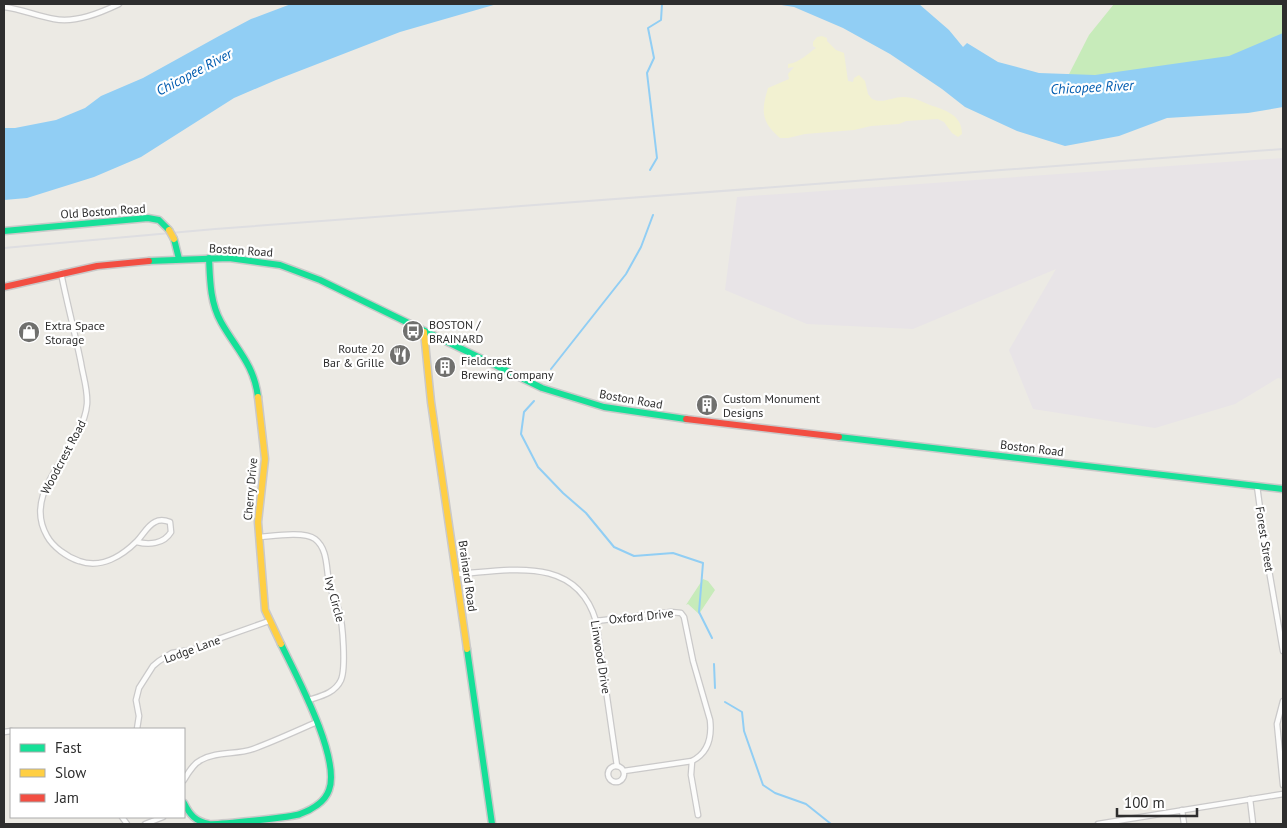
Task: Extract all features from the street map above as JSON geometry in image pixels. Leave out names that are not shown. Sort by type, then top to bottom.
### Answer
[{"type":"street","points":[[4,7],[16,8],[56,19],[72,19],[97,14],[119,4]]},
{"type":"street","name":"Old Boston Road","points":[[4,231],[148,218],[159,220],[169,230],[174,239],[179,259]]},
{"type":"street","name":"Boston Road","points":[[4,287],[97,266],[209,258],[245,259],[264,262],[299,271],[326,282],[424,332],[542,388],[582,402],[616,410],[1283,489]]},
{"type":"street","name":"Cherry Drive","points":[[185,807],[191,816],[210,824],[298,815],[315,807],[329,792],[332,776],[330,760],[309,700],[269,622],[263,598],[258,537],[259,509],[265,459],[257,389],[247,361],[221,322],[214,306],[210,289],[209,258]]},
{"type":"street","name":"Woodcrest Road","points":[[61,273],[78,347],[87,402],[83,423],[76,439],[54,472],[42,496],[40,522],[50,541],[64,553],[80,562],[96,563],[109,561],[120,555],[137,542],[154,522],[165,520],[170,522],[171,532],[166,539],[151,544],[137,542]]},
{"type":"street","name":"Brainard Road","points":[[424,332],[431,402],[492,824]]},
{"type":"street","name":"Forest Street","points":[[1257,486],[1266,553],[1283,650]]},
{"type":"street","name":"Ivy Circle","points":[[258,537],[308,536],[318,541],[324,552],[329,583],[342,624],[342,675],[338,685],[333,690],[309,700]]},
{"type":"street","name":"Linwood Drive","points":[[456,574],[528,570],[555,575],[568,582],[581,594],[596,621],[617,766],[612,767],[608,771],[611,781],[616,783],[622,780],[624,771],[692,760]]},
{"type":"street","name":"Oxford Drive","points":[[596,621],[672,612],[678,612],[684,617],[711,730],[704,752],[692,760]]},
{"type":"street","name":"Lodge Lane","points":[[137,728],[136,700],[139,688],[159,660],[172,653],[201,648],[232,634],[269,622]]},
{"type":"street","points":[[1283,702],[1276,724],[1283,785]]},
{"type":"street","points":[[185,778],[190,770],[202,759],[222,753],[254,749],[317,722]]},
{"type":"street","points":[[692,760],[691,774],[698,815]]},
{"type":"street","points":[[617,766],[624,771]]},
{"type":"street","points":[[1098,824],[1283,794]]},
{"type":"street","points":[[1250,800],[1253,824]]},
{"type":"street","points":[[1182,810],[1184,824]]},
{"type":"street","points":[[146,824],[161,818]]},
{"type":"shaded area","points":[[1283,158],[1283,379],[1278,378],[1235,404],[1155,428],[1033,409],[1009,350],[1056,269],[913,329],[807,324],[725,290],[737,197]]},
{"type":"green space","points":[[1114,4],[1283,4],[1283,43],[1258,55],[1066,80],[1089,35]]},
{"type":"green space","points":[[703,579],[708,581],[715,590],[699,614],[688,604],[686,605]]},
{"type":"sand","points":[[817,37],[827,38],[827,41],[836,50],[844,53],[848,81],[853,82],[854,78],[859,75],[865,81],[868,94],[872,99],[880,101],[907,97],[941,109],[956,117],[962,134],[958,137],[952,133],[944,122],[938,119],[906,121],[899,124],[780,138],[769,127],[764,116],[764,103],[768,88],[789,79],[788,74],[794,67],[788,68],[788,64],[799,60],[816,48],[813,46],[813,42]]},
{"type":"water","name":"Chicopee River","points":[[291,4],[497,4],[400,32],[234,98],[141,157],[94,177],[27,198],[4,200],[4,128],[15,128],[56,120],[85,108],[101,96],[143,78],[251,19]]},
{"type":"water","name":"Chicopee River","points":[[775,4],[919,4],[949,30],[963,47],[967,43],[998,62],[1039,73],[1095,75],[1229,56],[1283,33],[1283,107],[1248,113],[1167,118],[1119,136],[1065,146],[1017,131],[965,107],[890,54],[843,28],[794,7]]},
{"type":"waterway","points":[[650,170],[657,158],[647,73],[654,58],[648,28],[661,20],[662,4]]},
{"type":"waterway","points":[[551,369],[626,274],[641,247],[653,215]]},
{"type":"waterway","points":[[534,401],[524,412],[521,434],[538,467],[586,513],[614,547],[634,556],[673,553],[703,563],[699,612],[712,638]]},
{"type":"waterway","points":[[714,664],[715,688]]},
{"type":"waterway","points":[[725,702],[742,712],[744,731],[763,785],[775,793],[806,804],[831,824]]},
{"type":"railway","points":[[4,248],[215,229],[1283,149]]},
{"type":"traffic: fast","points":[[4,231],[148,218],[159,220],[169,230]]},
{"type":"traffic: fast","points":[[174,239],[179,259]]},
{"type":"traffic: fast","points":[[209,258],[211,291],[217,314],[253,375],[258,397]]},
{"type":"traffic: fast","points":[[149,261],[229,258],[280,265],[320,280],[542,388],[604,407],[686,419]]},
{"type":"traffic: fast","points":[[839,437],[1283,489]]},
{"type":"traffic: fast","points":[[185,805],[197,819],[204,823],[215,824],[300,814],[317,805],[327,794],[331,776],[329,758],[323,738],[306,695],[281,644]]},
{"type":"traffic: fast","points":[[467,649],[492,824]]},
{"type":"traffic: slow","points":[[169,230],[174,239]]},
{"type":"traffic: slow","points":[[424,332],[431,402],[467,649]]},
{"type":"traffic: slow","points":[[258,397],[265,459],[258,522],[265,610],[281,644]]},
{"type":"traffic: jam","points":[[4,287],[97,266],[149,261]]},
{"type":"traffic: jam","points":[[686,419],[839,437]]},
{"type":"place","name":"BOSTON / BRAINARD","points":[[413,331]]},
{"type":"place","name":"Extra Space Storage","points":[[29,332]]},
{"type":"place","name":"Route 20 Bar & Grille","points":[[400,355]]},
{"type":"place","name":"Fieldcrest Brewing Company","points":[[445,367]]},
{"type":"place","name":"Custom Monument Designs","points":[[707,405]]}]
